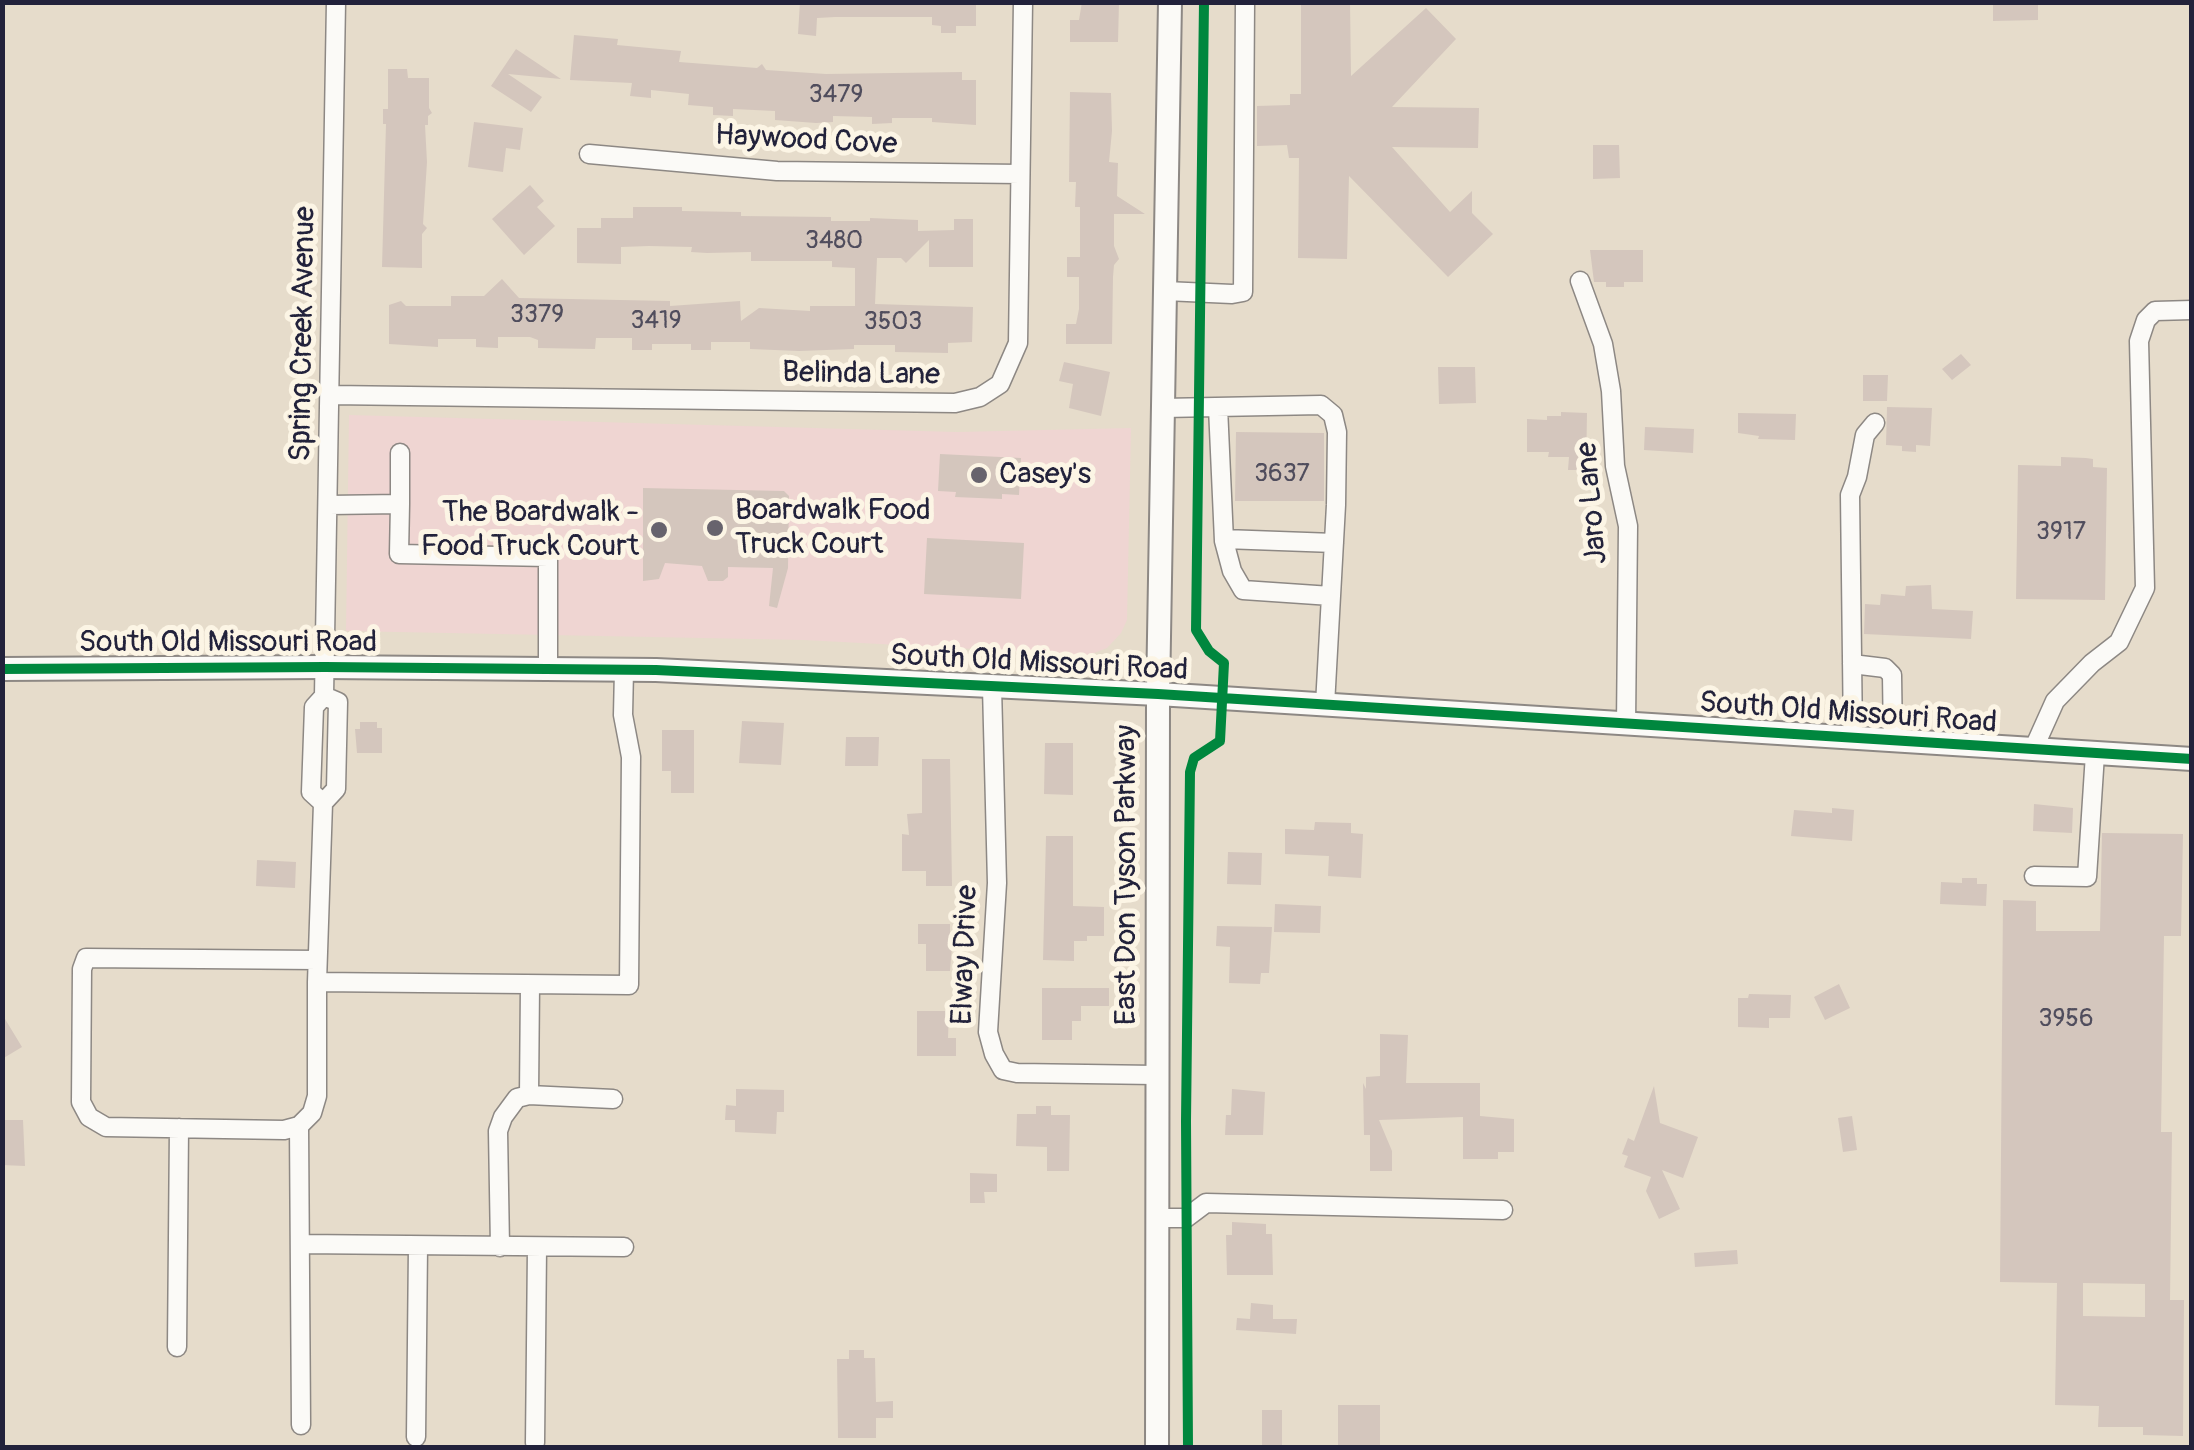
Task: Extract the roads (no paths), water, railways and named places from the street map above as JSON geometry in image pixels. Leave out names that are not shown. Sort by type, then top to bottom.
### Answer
[{"type":"main road","name":"East Don Tyson Parkway","points":[[1157,1448],[1158,694],[1170,2]]},
{"type":"main road","name":"South Old Missouri Road","points":[[2,670],[325,667],[624,670],[1158,694],[2192,759]]},
{"type":"street","name":"Spring Creek Avenue","points":[[300,1126],[312,1113],[317,1096],[316,960],[323,803],[311,792],[314,707],[324,696],[325,667],[336,2]]},
{"type":"street","name":"Belinda Lane","points":[[332,395],[955,404],[980,397],[1000,384],[1018,343],[1022,2]]},
{"type":"street","points":[[1165,291],[1243,292],[1245,2]]},
{"type":"street","name":"Haywood Cove","points":[[589,154],[777,171],[1020,174]]},
{"type":"street","name":"Jaro Lane","points":[[1580,280],[1604,344],[1616,466],[1628,526],[1626,725]]},
{"type":"street","points":[[2033,750],[2055,701],[2119,642],[2145,588],[2140,342],[2146,320],[2155,311],[2192,310]]},
{"type":"street","points":[[1163,408],[1320,405],[1333,415],[1337,432],[1334,544],[1325,705]]},
{"type":"street","points":[[1218,407],[1224,539],[1232,571],[1243,590],[1331,596]]},
{"type":"street","points":[[1853,739],[1850,495],[1864,435],[1876,423]]},
{"type":"street","points":[[400,454],[399,554],[548,557],[548,669]]},
{"type":"street","points":[[329,505],[400,504]]},
{"type":"street","points":[[1224,539],[1334,544]]},
{"type":"street","points":[[1852,664],[1885,668],[1892,675],[1893,742]]},
{"type":"street","points":[[317,982],[629,986],[632,757],[623,715],[624,670]]},
{"type":"street","name":"Elway Drive","points":[[992,687],[996,884],[988,1032],[994,1054],[1003,1070],[1018,1073],[1156,1074]]},
{"type":"street","points":[[2034,876],[2087,878],[2095,754]]},
{"type":"street","points":[[301,1425],[300,1126],[284,1130],[106,1127],[90,1117],[82,1102],[83,962],[86,958],[316,960]]},
{"type":"street","points":[[529,1095],[530,985]]},
{"type":"street","points":[[500,1247],[498,1131],[517,1098],[613,1098]]},
{"type":"street","points":[[177,1347],[179,1128]]},
{"type":"street","points":[[1157,1218],[1186,1218],[1206,1203],[1502,1210]]},
{"type":"street","points":[[300,1244],[624,1247]]},
{"type":"street","points":[[416,1437],[418,1246]]},
{"type":"street","points":[[536,1443],[537,1248]]},
{"type":"place","name":"Casey's","points":[[979,475]]},
{"type":"place","name":"Boardwalk Food Truck Court","points":[[715,528]]},
{"type":"place","name":"The Boardwalk - Food Truck Court","points":[[659,530]]}]
